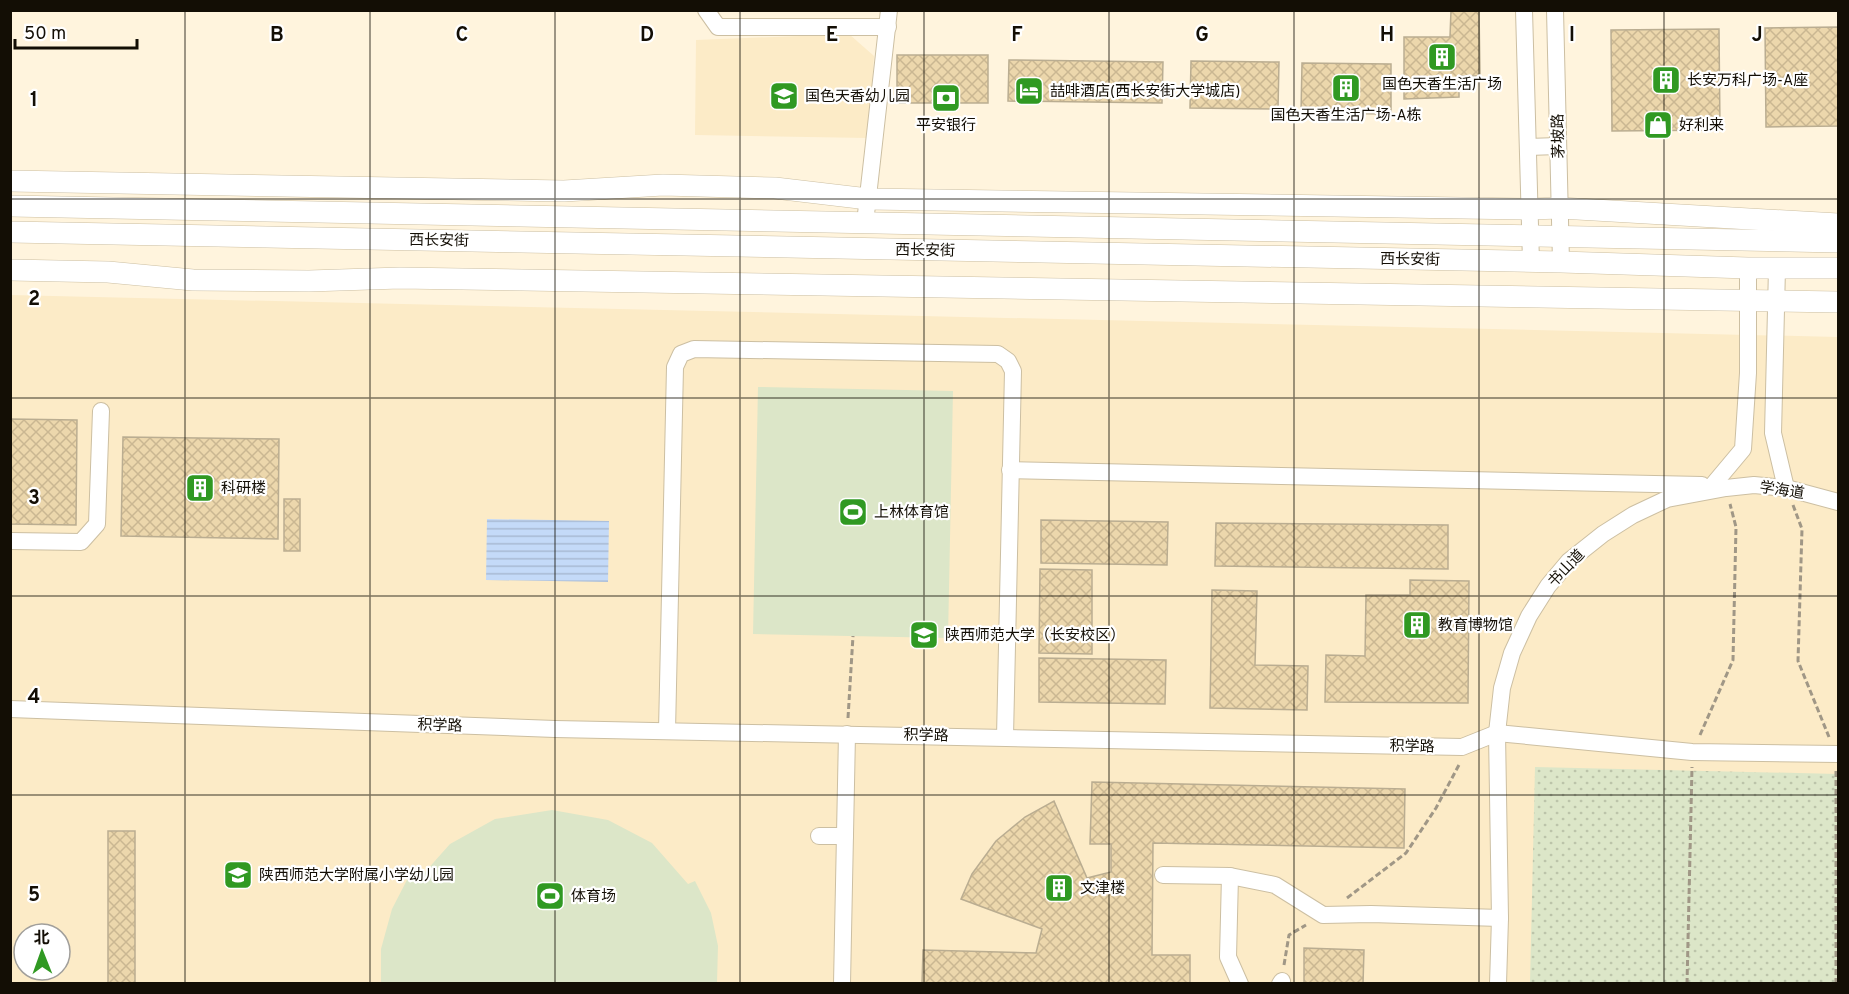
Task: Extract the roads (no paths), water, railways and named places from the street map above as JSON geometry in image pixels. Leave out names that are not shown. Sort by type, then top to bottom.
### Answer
[{"type":"main road","points":[[10,181],[564,191],[663,184],[775,188],[868,199],[1560,208],[1839,224]]},
{"type":"main road","name":"西长安街","points":[[10,206],[1839,243]]},
{"type":"main road","name":"西长安街","points":[[10,232],[1839,268]]},
{"type":"main road","points":[[10,270],[108,272],[193,280],[436,279],[1839,302]]},
{"type":"street","points":[[706,10],[718,27],[889,19],[865,223]]},
{"type":"street","name":"茅坡路","points":[[1524,10],[1531,262]]},
{"type":"street","name":"茅坡路","points":[[1555,10],[1561,262]]},
{"type":"street","points":[[1528,147],[1558,146]]},
{"type":"street","points":[[1010,470],[1719,487],[1743,449],[1748,373],[1748,268]]},
{"type":"street","points":[[1777,268],[1773,433],[1786,488]]},
{"type":"street","points":[[666,731],[675,367],[681,354],[694,349],[998,354],[1008,361],[1013,371],[1005,737]]},
{"type":"street","points":[[10,541],[81,542],[98,524],[101,411]]},
{"type":"street","name":"学海道","points":[[1719,487],[1754,485],[1786,488],[1839,502]]},
{"type":"street","name":"书山道","points":[[1498,984],[1500,918],[1497,733],[1502,688],[1512,653],[1529,616],[1548,586],[1569,561],[1603,534],[1633,515],[1667,499],[1719,487]]},
{"type":"street","name":"积学路","points":[[10,709],[555,729],[1462,747],[1497,733],[1692,752],[1837,754]]},
{"type":"street","points":[[842,984],[847,734]]},
{"type":"street","points":[[819,836],[845,836]]},
{"type":"street","points":[[1163,875],[1230,876],[1275,885],[1323,915],[1371,914],[1500,918]]},
{"type":"street","points":[[1230,876],[1228,957],[1240,984]]},
{"type":"water","points":[[487,519],[609,521],[608,582],[486,580]]},
{"type":"place","name":"国色天香生活广场","points":[[1442,57]]},
{"type":"place","name":"长安万科广场-A座","points":[[1666,80]]},
{"type":"place","name":"国色天香生活广场-A栋","points":[[1346,88]]},
{"type":"place","name":"喆啡酒店(西长安街大学城店)","points":[[1029,91]]},
{"type":"place","name":"国色天香幼儿园","points":[[784,96]]},
{"type":"place","name":"平安银行","points":[[946,98]]},
{"type":"place","name":"好利来","points":[[1658,125]]},
{"type":"place","name":"科研楼","points":[[200,488]]},
{"type":"place","name":"上林体育馆","points":[[853,512]]},
{"type":"place","name":"教育博物馆","points":[[1417,625]]},
{"type":"place","name":"陕西师范大学（长安校区）","points":[[924,635]]},
{"type":"place","name":"陕西师范大学附属小学幼儿园","points":[[238,875]]},
{"type":"place","name":"文津楼","points":[[1059,888]]},
{"type":"place","name":"体育场","points":[[550,896]]}]
